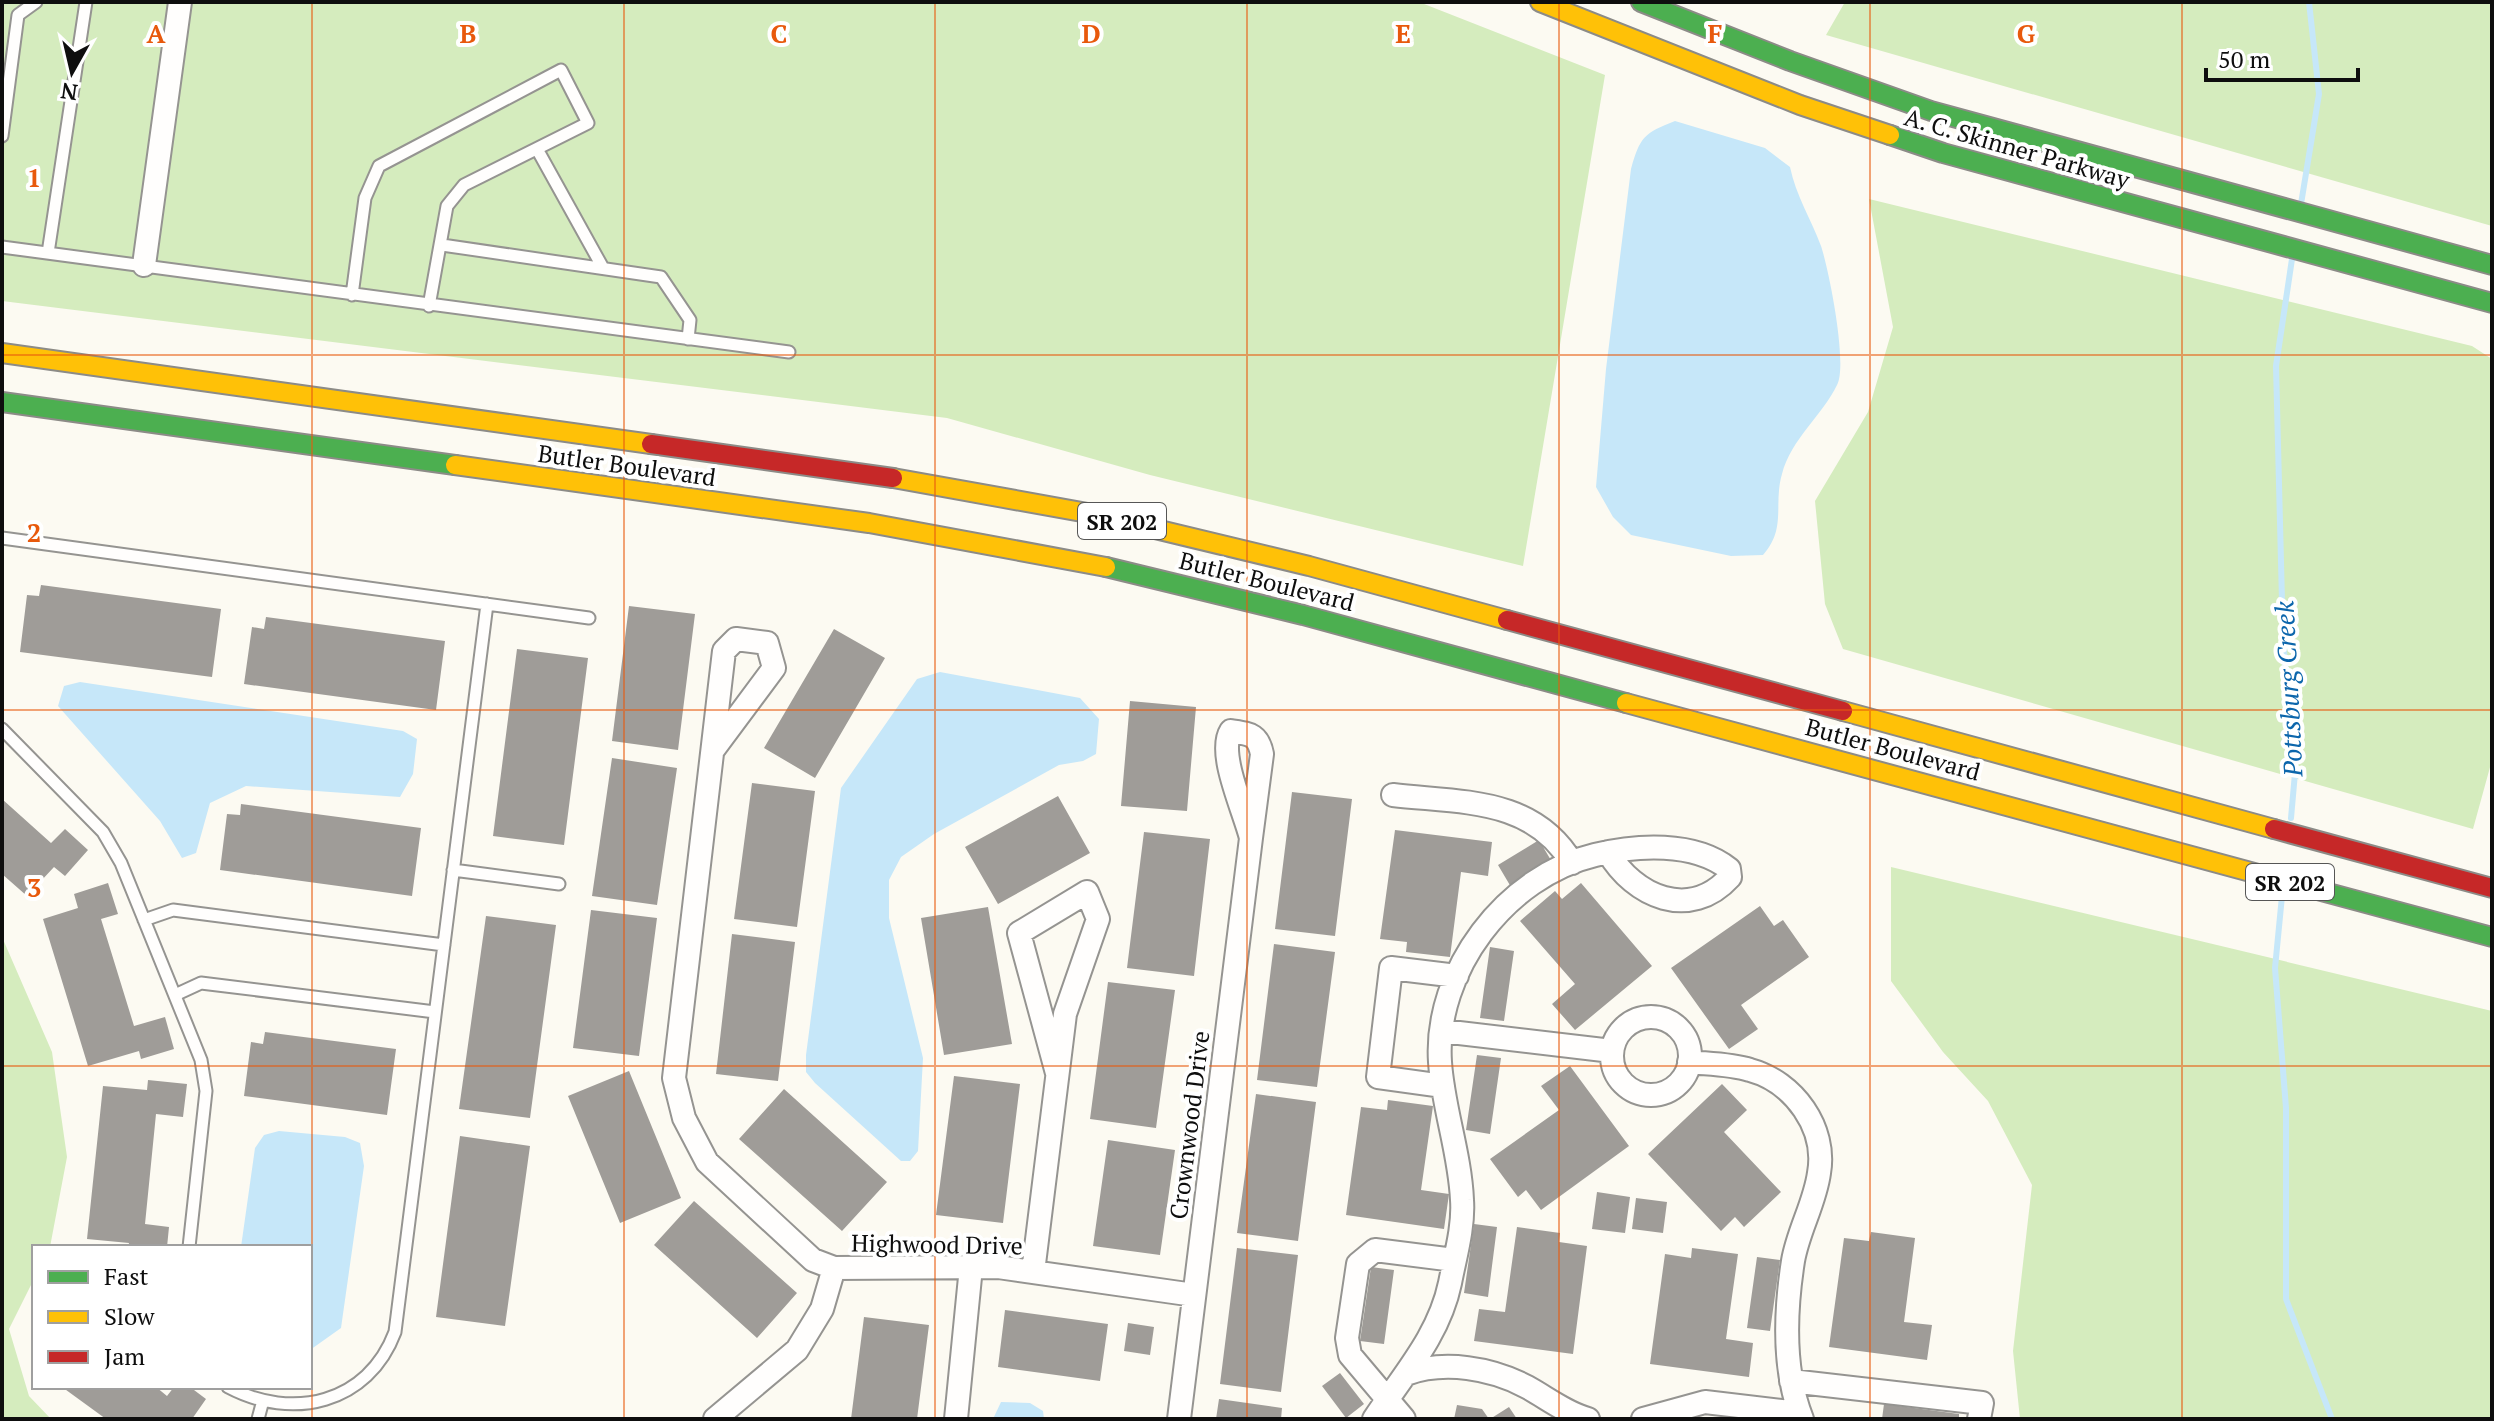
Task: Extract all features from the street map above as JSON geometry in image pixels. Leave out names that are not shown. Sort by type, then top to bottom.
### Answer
[{"type":"main road","name":"A. C. Skinner Parkway","points":[[1540,2],[1730,79],[1872,130],[2015,174],[2492,303]]},
{"type":"main road","name":"A. C. Skinner Parkway","points":[[1641,2],[1790,61],[1931,111],[2492,265]]},
{"type":"main road","name":"Butler Boulevard","points":[[2,353],[875,475],[1093,514],[1252,551],[2492,888]]},
{"type":"main road","name":"Butler Boulevard","points":[[2,402],[840,519],[1043,553],[1245,599],[2492,937]]},
{"type":"street","points":[[144,265],[180,2]]},
{"type":"street","name":"Highwood Drive","points":[[713,750],[674,1078],[684,1118],[707,1162],[813,1260],[834,1268],[971,1267],[1033,1272],[1194,1295]]},
{"type":"street","points":[[1393,795],[1495,807],[1521,814],[1560,842],[1572,863]]},
{"type":"street","name":"Crownwood Drive","points":[[1179,1419],[1251,838]]},
{"type":"street","points":[[1374,1419],[1406,1374],[1444,1310],[1463,1204],[1443,1086],[1440,1061],[1442,1031],[1457,976],[1481,932],[1498,912],[1531,886],[1572,863],[1608,852],[1641,847],[1694,853],[1717,860],[1729,869],[1730,877],[1701,898],[1666,899],[1646,894],[1631,882],[1608,852]]},
{"type":"street","points":[[1033,1272],[1065,1014],[1098,919],[1087,892],[1019,933],[1057,1073]]},
{"type":"street","points":[[1443,1086],[1378,1077],[1391,968],[1457,976]]},
{"type":"street","points":[[1644,1018],[1656,1018],[1668,1021],[1685,1038],[1689,1062],[1677,1085],[1652,1096],[1638,1094],[1617,1077],[1612,1051],[1622,1029],[1644,1018]]},
{"type":"street","points":[[1442,1031],[1612,1051]]},
{"type":"street","points":[[1643,1419],[1705,1402],[1801,1416],[1791,1381],[1790,1291],[1796,1249],[1819,1173],[1817,1135],[1802,1106],[1766,1076],[1740,1068],[1689,1062]]},
{"type":"street","points":[[1404,1419],[1350,1355],[1348,1346],[1358,1264],[1375,1250],[1454,1260]]},
{"type":"street","points":[[956,1419],[971,1267]]},
{"type":"street","points":[[715,1419],[797,1350],[822,1309],[834,1268]]},
{"type":"street","points":[[1406,1374],[1439,1367],[1496,1374],[1588,1419]]},
{"type":"street","points":[[1791,1381],[1982,1403],[1979,1419]]},
{"type":"lane","points":[[2,136],[18,15],[36,2]]},
{"type":"lane","points":[[48,253],[86,2]]},
{"type":"lane","points":[[352,295],[365,198],[379,166],[561,70],[588,123],[464,185],[447,206],[429,306]]},
{"type":"lane","points":[[537,149],[603,268]]},
{"type":"lane","points":[[442,245],[661,277],[690,320],[688,339]]},
{"type":"lane","points":[[2,247],[789,352]]},
{"type":"lane","points":[[2,538],[589,618]]},
{"type":"lane","points":[[231,1389],[248,1400],[305,1414],[372,1374],[386,1356],[395,1332],[487,604]]},
{"type":"lane","points":[[2,729],[103,832],[121,863],[201,1060],[206,1091],[189,1245]]},
{"type":"lane","points":[[453,870],[559,884]]},
{"type":"lane","points":[[144,920],[173,910],[444,945]]},
{"type":"lane","points":[[175,995],[201,983],[435,1012]]},
{"type":"lane","points":[[258,1419],[262,1404]]},
{"type":"green space","points":[[2,2],[1419,2],[1605,75],[1523,566],[1150,475],[947,418],[2,301]]},
{"type":"green space","points":[[1845,2],[2492,2],[2492,226],[1826,35]]},
{"type":"green space","points":[[1869,199],[2472,346],[2492,359],[2492,760],[2473,829],[1843,649],[1825,604],[1815,501],[1868,412],[1893,327]]},
{"type":"green space","points":[[1891,867],[2492,1011],[2492,1419],[2020,1419],[2013,1351],[2032,1185],[1988,1101],[1943,1052],[1891,981]]},
{"type":"green space","points":[[2,937],[52,1052],[67,1157],[50,1245],[32,1245],[32,1283],[9,1329],[29,1396],[51,1419],[2,1419]]},
{"type":"water","points":[[1675,121],[1765,148],[1790,167],[1821,246],[1828,275],[1839,339],[1840,374],[1831,396],[1786,461],[1780,485],[1775,535],[1763,555],[1731,556],[1631,535],[1613,517],[1596,487],[1606,369],[1631,169],[1645,138],[1656,129]]},
{"type":"water","points":[[940,672],[1080,698],[1099,719],[1096,754],[1083,761],[1059,765],[934,834],[901,857],[889,880],[889,918],[923,1058],[918,1151],[910,1161],[901,1161],[815,1083],[806,1072],[806,1055],[841,788],[917,679]]},
{"type":"water","points":[[80,682],[403,731],[417,739],[413,774],[400,797],[246,786],[210,803],[196,853],[182,858],[160,821],[58,706],[64,686]]},
{"type":"water","points":[[279,1131],[345,1137],[360,1143],[364,1166],[341,1328],[312,1349],[312,1245],[241,1245],[255,1148],[264,1135]]},
{"type":"water","points":[[1001,1402],[1030,1403],[1043,1411],[1044,1419],[993,1419]]},
{"type":"building","points":[[41,585],[221,609],[212,677],[20,652],[27,595],[39,596]]},
{"type":"building","points":[[629,606],[695,614],[678,750],[612,741]]},
{"type":"building","points":[[266,617],[445,641],[436,710],[244,684],[252,627],[264,629]]},
{"type":"building","points":[[834,629],[885,658],[815,778],[764,748]]},
{"type":"building","points":[[517,649],[588,658],[564,845],[493,836]]},
{"type":"building","points":[[1130,701],[1196,707],[1187,811],[1121,806]]},
{"type":"building","points":[[612,758],[677,768],[657,905],[592,896]]},
{"type":"building","points":[[752,783],[815,791],[797,927],[734,919]]},
{"type":"building","points":[[1292,792],[1352,799],[1335,936],[1275,929]]},
{"type":"building","points":[[1058,796],[1090,853],[998,904],[965,847]]},
{"type":"building","points":[[2,799],[51,843],[65,829],[88,850],[65,876],[54,867],[27,896],[2,874]]},
{"type":"building","points":[[241,804],[421,828],[412,896],[220,870],[227,814],[240,815]]},
{"type":"building","points":[[1395,830],[1492,842],[1488,876],[1461,872],[1450,957],[1406,952],[1407,942],[1380,939]]},
{"type":"building","points":[[1144,832],[1210,839],[1194,976],[1127,968]]},
{"type":"building","points":[[1539,840],[1552,862],[1511,887],[1498,865]]},
{"type":"building","points":[[108,883],[118,914],[101,919],[134,1026],[165,1017],[174,1049],[141,1059],[139,1051],[88,1066],[43,919],[78,908],[74,894]]},
{"type":"building","points":[[1581,883],[1652,966],[1575,1030],[1552,1004],[1575,984],[1520,921],[1555,891],[1562,899]]},
{"type":"building","points":[[1760,906],[1774,926],[1783,920],[1809,957],[1741,1005],[1758,1029],[1729,1049],[1671,968]]},
{"type":"building","points":[[988,907],[1012,1044],[944,1055],[921,918]]},
{"type":"building","points":[[591,910],[657,918],[639,1056],[573,1048]]},
{"type":"building","points":[[486,916],[556,925],[530,1118],[459,1109]]},
{"type":"building","points":[[732,934],[795,942],[778,1081],[716,1074]]},
{"type":"building","points":[[1274,944],[1335,952],[1317,1087],[1257,1080]]},
{"type":"building","points":[[1490,947],[1514,951],[1504,1021],[1480,1018]]},
{"type":"building","points":[[1108,982],[1175,990],[1156,1128],[1090,1119]]},
{"type":"building","points":[[265,1032],[396,1049],[387,1115],[244,1096],[251,1042],[263,1044]]},
{"type":"building","points":[[1477,1055],[1501,1058],[1490,1134],[1466,1130]]},
{"type":"building","points":[[1570,1066],[1629,1146],[1541,1210],[1526,1190],[1518,1197],[1490,1159],[1559,1110],[1541,1086]]},
{"type":"building","points":[[629,1071],[681,1198],[620,1223],[568,1096]]},
{"type":"building","points":[[954,1076],[1020,1084],[1003,1223],[936,1215]]},
{"type":"building","points":[[148,1080],[187,1084],[183,1117],[156,1114],[145,1224],[169,1227],[167,1245],[128,1245],[87,1239],[103,1086],[147,1090]]},
{"type":"building","points":[[1722,1084],[1747,1110],[1724,1132],[1781,1192],[1744,1227],[1735,1217],[1721,1231],[1648,1154]]},
{"type":"building","points":[[784,1089],[887,1182],[842,1231],[739,1139]]},
{"type":"building","points":[[1256,1094],[1316,1102],[1298,1241],[1237,1233]]},
{"type":"building","points":[[1388,1100],[1433,1106],[1421,1190],[1449,1194],[1444,1229],[1346,1215],[1361,1107],[1387,1110]]},
{"type":"building","points":[[460,1136],[530,1146],[505,1326],[436,1317]]},
{"type":"building","points":[[1108,1140],[1175,1150],[1160,1255],[1093,1246]]},
{"type":"building","points":[[1597,1192],[1630,1197],[1625,1233],[1592,1229]]},
{"type":"building","points":[[1636,1198],[1667,1202],[1663,1233],[1632,1229]]},
{"type":"building","points":[[694,1201],[797,1293],[757,1338],[654,1245]]},
{"type":"building","points":[[1474,1224],[1497,1227],[1488,1297],[1464,1293]]},
{"type":"building","points":[[1517,1227],[1560,1233],[1559,1242],[1587,1246],[1573,1354],[1474,1341],[1479,1309],[1505,1312]]},
{"type":"building","points":[[1871,1232],[1915,1238],[1904,1322],[1932,1325],[1927,1360],[1829,1347],[1844,1238],[1869,1241]]},
{"type":"building","points":[[1237,1248],[1298,1255],[1281,1392],[1220,1384]]},
{"type":"building","points":[[1692,1248],[1738,1254],[1726,1339],[1753,1343],[1749,1377],[1650,1364],[1665,1254],[1691,1258]]},
{"type":"building","points":[[1757,1257],[1780,1260],[1770,1331],[1747,1328]]},
{"type":"building","points":[[1371,1267],[1394,1270],[1384,1344],[1360,1341]]},
{"type":"building","points":[[1005,1310],[1108,1324],[1100,1381],[998,1367]]},
{"type":"building","points":[[864,1317],[929,1325],[917,1419],[851,1419]]},
{"type":"building","points":[[1128,1323],[1154,1327],[1150,1355],[1124,1351]]},
{"type":"building","points":[[1340,1373],[1364,1404],[1346,1418],[1322,1386]]},
{"type":"building","points":[[65,1389],[158,1389],[167,1396],[172,1389],[193,1389],[206,1399],[192,1419],[106,1419]]},
{"type":"building","points":[[1219,1399],[1282,1408],[1281,1419],[1216,1419]]},
{"type":"building","points":[[1884,1404],[1959,1414],[1959,1419],[1882,1419]]},
{"type":"building","points":[[1457,1405],[1482,1409],[1489,1419],[1454,1419]]},
{"type":"building","points":[[1509,1407],[1517,1419],[1490,1419]]},
{"type":"waterway","name":"Pottsburg Creek","points":[[2301,204],[2319,94],[2309,2]]},
{"type":"waterway","name":"Pottsburg Creek","points":[[2291,818],[2295,773],[2283,640],[2276,366],[2292,259]]},
{"type":"waterway","name":"Pottsburg Creek","points":[[2282,896],[2275,968],[2286,1108],[2286,1299],[2332,1419]]},
{"type":"traffic: fast","points":[[1641,2],[1790,61],[1931,111],[2492,265]]},
{"type":"traffic: fast","points":[[1890,135],[1943,153],[2492,303]]},
{"type":"traffic: fast","points":[[2,402],[455,465]]},
{"type":"traffic: fast","points":[[1106,567],[1303,615],[1626,703]]},
{"type":"traffic: fast","points":[[2295,884],[2492,937]]},
{"type":"traffic: slow","points":[[1540,2],[1800,105],[1890,135]]},
{"type":"traffic: slow","points":[[2,353],[651,444]]},
{"type":"traffic: slow","points":[[455,465],[869,523],[1106,567]]},
{"type":"traffic: slow","points":[[893,478],[1093,514],[1309,566],[1507,620]]},
{"type":"traffic: slow","points":[[1626,703],[2295,884]]},
{"type":"traffic: slow","points":[[1843,711],[2274,829]]},
{"type":"traffic: jam","points":[[651,444],[893,478]]},
{"type":"traffic: jam","points":[[1507,620],[1843,711]]},
{"type":"traffic: jam","points":[[2274,829],[2492,888]]}]
